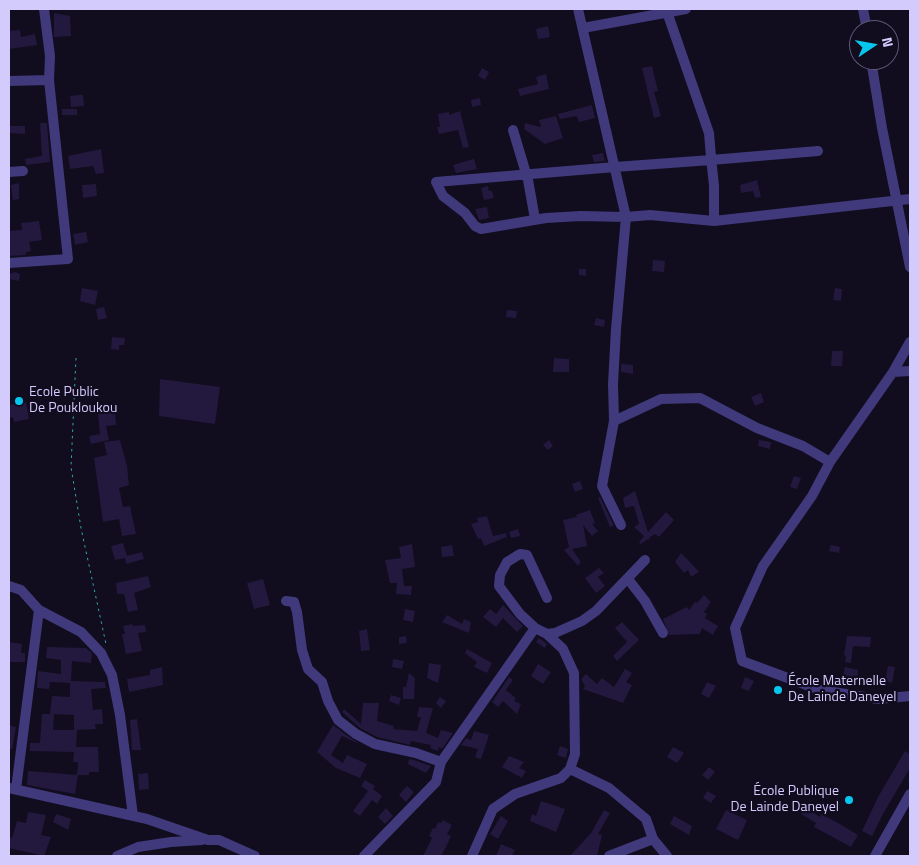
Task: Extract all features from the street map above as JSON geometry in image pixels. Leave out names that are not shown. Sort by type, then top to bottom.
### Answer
[{"type":"street","points":[[9,263],[68,260],[49,80],[50,56],[44,9]]},
{"type":"street","points":[[578,9],[626,217],[612,384],[614,421],[602,486],[621,525]]},
{"type":"street","points":[[583,28],[686,9]]},
{"type":"street","points":[[667,11],[709,133],[714,222]]},
{"type":"street","points":[[874,70],[896,200],[910,267]]},
{"type":"street","points":[[9,81],[49,80]]},
{"type":"street","points":[[513,130],[526,175],[535,219]]},
{"type":"street","points":[[818,151],[436,182],[443,196],[466,213],[475,226],[481,229],[535,219],[581,216],[626,217],[650,215],[714,222],[910,199]]},
{"type":"street","points":[[9,172],[23,171]]},
{"type":"street","points":[[910,342],[893,372],[830,462],[812,496],[763,566],[735,628],[742,661],[820,690],[878,699],[910,696]]},
{"type":"street","points":[[893,372],[910,371]]},
{"type":"street","points":[[614,421],[660,399],[700,398],[757,428],[803,446],[830,462]]},
{"type":"street","points":[[472,856],[493,809],[515,794],[561,778],[570,769],[575,754],[574,673],[563,649],[547,634],[535,628],[520,614],[499,586],[500,575],[507,562],[520,554],[526,555],[547,598]]},
{"type":"street","points":[[547,634],[555,633],[582,621],[596,610],[645,560]]},
{"type":"street","points":[[628,579],[645,601],[663,633]]},
{"type":"street","points":[[9,586],[21,590],[39,610],[81,632],[101,653],[112,675],[120,715],[133,816]]},
{"type":"street","points":[[286,601],[294,602],[302,650],[308,668],[322,682],[328,701],[338,720],[356,734],[375,744],[416,753],[441,762]]},
{"type":"street","points":[[39,610],[13,789],[133,816],[208,840]]},
{"type":"street","points":[[364,856],[436,782],[441,762],[535,628]]},
{"type":"street","points":[[570,769],[609,788],[646,819],[653,839],[667,856]]},
{"type":"street","points":[[875,856],[910,794]]},
{"type":"street","points":[[609,856],[653,839]]},
{"type":"street","points":[[117,856],[138,847],[171,842],[208,840],[218,840],[255,856]]},
{"type":"path","points":[[76,358],[71,467],[81,528],[107,646]]},
{"type":"building","points":[[54,13],[70,16],[71,36],[54,37]]},
{"type":"building","points":[[548,26],[550,37],[538,39],[536,29]]},
{"type":"building","points":[[20,30],[21,37],[35,34],[37,45],[9,49],[9,31]]},
{"type":"building","points":[[652,66],[658,91],[654,92],[661,116],[654,118],[642,68]]},
{"type":"building","points":[[482,68],[489,72],[485,80],[478,76]]},
{"type":"building","points":[[546,74],[549,89],[520,96],[518,89],[538,84],[536,77]]},
{"type":"building","points":[[83,95],[84,106],[71,107],[70,96]]},
{"type":"building","points":[[480,98],[481,105],[472,107],[471,100]]},
{"type":"building","points":[[592,105],[595,118],[579,122],[577,116],[560,119],[558,114]]},
{"type":"building","points":[[62,109],[77,109],[77,115],[62,115]]},
{"type":"building","points":[[460,111],[469,147],[463,148],[458,130],[439,134],[437,127],[440,127],[438,114],[449,112],[449,115]]},
{"type":"building","points":[[556,116],[563,138],[545,144],[524,129],[525,123],[541,127],[539,120]]},
{"type":"building","points":[[40,123],[47,123],[50,162],[26,165],[25,159],[42,156]]},
{"type":"building","points":[[9,126],[25,126],[25,134],[9,133]]},
{"type":"building","points":[[101,149],[104,173],[96,174],[93,166],[70,169],[68,156]]},
{"type":"building","points":[[603,153],[605,161],[594,162],[592,155]]},
{"type":"building","points":[[474,159],[477,169],[456,173],[453,165]]},
{"type":"building","points":[[757,180],[761,197],[755,198],[753,191],[741,193],[740,185]]},
{"type":"building","points":[[19,183],[19,199],[13,200],[11,185]]},
{"type":"building","points":[[96,184],[97,196],[83,198],[82,185]]},
{"type":"building","points":[[488,186],[494,198],[484,200],[481,188]]},
{"type":"building","points":[[487,207],[489,218],[479,220],[475,209]]},
{"type":"building","points":[[39,221],[42,240],[29,242],[31,251],[26,252],[26,255],[9,256],[9,231],[22,230],[21,223]]},
{"type":"building","points":[[86,232],[88,242],[75,245],[73,234]]},
{"type":"building","points":[[653,260],[665,261],[664,272],[652,271]]},
{"type":"building","points":[[579,269],[586,269],[586,276],[579,275]]},
{"type":"building","points":[[15,272],[20,274],[19,281],[9,279],[9,274]]},
{"type":"building","points":[[82,288],[98,291],[95,305],[80,301]]},
{"type":"building","points":[[835,288],[842,289],[841,301],[833,300]]},
{"type":"building","points":[[104,307],[107,318],[98,320],[96,309]]},
{"type":"building","points":[[507,310],[517,311],[516,318],[506,317]]},
{"type":"building","points":[[596,318],[605,320],[604,327],[594,325]]},
{"type":"building","points":[[112,337],[125,338],[124,345],[119,345],[119,350],[111,349]]},
{"type":"building","points":[[832,351],[843,351],[842,366],[831,366]]},
{"type":"building","points":[[554,358],[569,359],[569,372],[553,372]]},
{"type":"building","points":[[621,364],[633,365],[633,374],[621,372]]},
{"type":"building","points":[[160,379],[220,387],[215,424],[159,416]]},
{"type":"building","points":[[761,393],[764,402],[755,406],[751,397]]},
{"type":"building","points":[[26,402],[29,419],[14,422],[13,417],[9,418],[9,405]]},
{"type":"building","points":[[115,411],[116,425],[106,426],[109,440],[91,444],[89,436],[100,434],[98,413]]},
{"type":"building","points":[[120,440],[127,466],[129,485],[119,488],[123,507],[130,506],[136,534],[122,536],[119,519],[103,522],[94,458],[107,455],[104,442]]},
{"type":"building","points":[[549,440],[553,446],[548,450],[543,445]]},
{"type":"building","points":[[759,440],[771,442],[770,449],[758,446]]},
{"type":"building","points":[[794,476],[801,478],[797,489],[790,487]]},
{"type":"building","points":[[580,481],[583,489],[575,492],[572,484]]},
{"type":"building","points":[[635,491],[648,532],[666,512],[674,520],[659,537],[655,534],[649,538],[650,541],[648,539],[641,544],[639,542],[644,536],[634,527],[639,524],[634,506],[625,508],[623,498]]},
{"type":"building","points":[[600,497],[614,526],[610,527],[598,498]]},
{"type":"building","points":[[590,510],[595,523],[592,524],[598,531],[592,536],[583,525],[587,546],[572,549],[581,562],[578,566],[564,550],[569,547],[563,520],[577,517],[576,515]]},
{"type":"building","points":[[487,516],[493,536],[506,533],[507,537],[484,546],[481,538],[478,539],[471,524],[478,522],[477,518]]},
{"type":"building","points":[[518,529],[520,536],[511,538],[509,532]]},
{"type":"building","points":[[123,543],[127,556],[142,552],[144,559],[126,564],[125,558],[115,560],[111,546]]},
{"type":"building","points":[[412,544],[415,567],[402,569],[404,586],[412,586],[411,595],[396,594],[397,583],[390,583],[385,560],[401,558],[399,547]]},
{"type":"building","points":[[452,545],[454,556],[442,557],[441,547]]},
{"type":"building","points":[[831,545],[840,547],[839,553],[829,551]]},
{"type":"building","points":[[681,553],[699,572],[691,577],[688,570],[684,573],[675,562]]},
{"type":"building","points":[[599,568],[604,573],[598,577],[605,586],[596,593],[585,578]]},
{"type":"building","points":[[148,576],[151,587],[134,593],[138,610],[128,612],[124,594],[117,594],[116,583]]},
{"type":"building","points":[[263,579],[270,605],[254,609],[247,583]]},
{"type":"building","points":[[704,595],[711,602],[704,612],[707,614],[705,618],[718,626],[713,635],[702,628],[700,634],[669,635],[663,619],[687,607],[689,610]]},
{"type":"building","points":[[503,605],[523,626],[517,632],[503,618],[496,627],[483,617],[490,609],[496,614]]},
{"type":"building","points":[[405,609],[415,611],[413,622],[403,620]]},
{"type":"building","points":[[447,615],[462,624],[464,619],[471,622],[469,633],[442,622]]},
{"type":"building","points":[[622,622],[639,640],[617,661],[613,656],[627,642],[615,628]]},
{"type":"building","points":[[132,624],[133,626],[145,625],[146,632],[138,633],[142,651],[126,654],[122,634],[125,634],[123,626]]},
{"type":"building","points":[[367,629],[370,650],[361,651],[359,631]]},
{"type":"building","points":[[406,636],[407,643],[399,644],[399,637]]},
{"type":"building","points":[[847,636],[871,637],[870,647],[853,646],[851,663],[845,662],[846,656],[844,655]]},
{"type":"building","points":[[539,638],[547,644],[545,648],[536,642]]},
{"type":"building","points":[[9,642],[22,644],[21,653],[25,653],[25,662],[9,662]]},
{"type":"building","points":[[47,647],[86,648],[92,653],[91,663],[72,661],[71,681],[105,682],[106,688],[91,689],[93,710],[102,709],[103,724],[95,724],[96,729],[74,730],[74,715],[50,714],[52,696],[70,697],[70,683],[50,682],[49,689],[37,688],[38,671],[61,674],[61,660],[46,658]]},
{"type":"building","points":[[467,649],[492,663],[487,673],[474,667],[477,662],[465,653]]},
{"type":"building","points":[[393,659],[404,661],[402,669],[392,667]]},
{"type":"building","points":[[429,663],[441,665],[438,683],[427,678]]},
{"type":"building","points":[[538,664],[551,672],[543,684],[531,676]]},
{"type":"building","points":[[888,666],[895,667],[892,683],[885,681]]},
{"type":"building","points":[[162,667],[163,685],[129,692],[127,679],[150,675],[150,670]]},
{"type":"building","points":[[845,667],[858,670],[857,678],[843,676]]},
{"type":"building","points":[[625,669],[632,673],[626,682],[632,685],[623,703],[583,689],[585,686],[581,679],[586,674],[597,684],[602,678],[614,687]]},
{"type":"building","points":[[409,673],[415,678],[414,699],[403,699],[403,687],[406,687]]},
{"type":"building","points":[[509,677],[513,680],[506,690],[516,698],[514,701],[521,704],[517,714],[503,701],[498,707],[492,702]]},
{"type":"building","points":[[745,677],[754,681],[749,691],[741,688]]},
{"type":"building","points":[[707,682],[716,686],[709,698],[701,694]]},
{"type":"building","points":[[391,695],[401,698],[399,705],[389,701]]},
{"type":"building","points":[[440,697],[446,701],[441,708],[436,703]]},
{"type":"building","points":[[363,703],[379,703],[377,721],[394,726],[393,729],[417,731],[421,717],[417,717],[419,707],[433,708],[426,733],[438,738],[441,730],[453,733],[442,749],[439,747],[438,751],[430,748],[431,745],[411,741],[410,745],[377,737],[360,728],[342,712],[344,709],[361,724]]},
{"type":"building","points":[[42,714],[54,714],[53,730],[77,730],[76,747],[98,747],[99,772],[89,772],[89,775],[77,775],[78,762],[73,762],[74,752],[30,751],[30,743],[40,743]]},
{"type":"building","points":[[137,719],[141,750],[132,750],[130,720]]},
{"type":"building","points":[[9,725],[16,727],[12,749],[9,749]]},
{"type":"building","points":[[333,725],[359,744],[342,736],[331,755],[343,763],[347,755],[367,764],[360,778],[336,768],[317,752]]},
{"type":"building","points":[[474,731],[489,735],[481,759],[475,757],[478,749],[461,745],[466,738],[471,740]]},
{"type":"building","points":[[560,746],[568,749],[566,758],[557,755]]},
{"type":"building","points":[[673,747],[684,753],[677,763],[667,757]]},
{"type":"building","points":[[905,751],[910,754],[910,768],[872,836],[862,831],[878,797]]},
{"type":"building","points":[[509,756],[524,762],[519,768],[526,771],[522,778],[502,767]]},
{"type":"building","points":[[409,759],[431,766],[426,773],[408,764]]},
{"type":"building","points":[[709,767],[715,772],[708,780],[702,775]]},
{"type":"building","points":[[28,771],[78,775],[75,794],[27,785]]},
{"type":"building","points":[[148,773],[149,789],[139,790],[138,774]]},
{"type":"building","points":[[365,780],[375,786],[373,789],[382,796],[377,804],[372,800],[360,816],[353,811],[368,791],[361,786]]},
{"type":"building","points":[[407,786],[414,792],[406,802],[399,795]]},
{"type":"building","points":[[707,791],[716,796],[711,803],[703,798]]},
{"type":"building","points":[[541,801],[565,809],[556,832],[530,821],[532,814],[536,816]]},
{"type":"building","points":[[805,807],[820,817],[821,814],[858,835],[851,847],[814,827],[816,823],[801,814]]},
{"type":"building","points":[[386,808],[393,816],[385,824],[378,817]]},
{"type":"building","points":[[604,810],[610,813],[598,834],[602,835],[597,856],[570,856],[591,833]]},
{"type":"building","points":[[726,810],[747,820],[738,840],[716,829]]},
{"type":"building","points":[[28,812],[46,815],[41,835],[51,837],[44,856],[9,848],[9,837],[12,838],[17,821],[26,823]]},
{"type":"building","points":[[56,814],[71,819],[68,830],[53,822]]},
{"type":"building","points":[[501,816],[508,821],[498,839],[490,834]]},
{"type":"building","points":[[674,816],[692,826],[689,835],[670,824]]},
{"type":"building","points":[[443,820],[452,825],[447,834],[451,836],[441,856],[423,856],[432,838],[429,836],[433,828],[435,829],[438,822],[441,823]]},
{"type":"building","points":[[501,844],[515,850],[512,856],[496,856]]},
{"type":"place","name":"Ecole Public De Poukloukou","points":[[19,401]]},
{"type":"place","name":"École Maternelle De Lainde Daneyel","points":[[778,690]]},
{"type":"place","name":"École Publique De Lainde Daneyel","points":[[849,800]]}]
